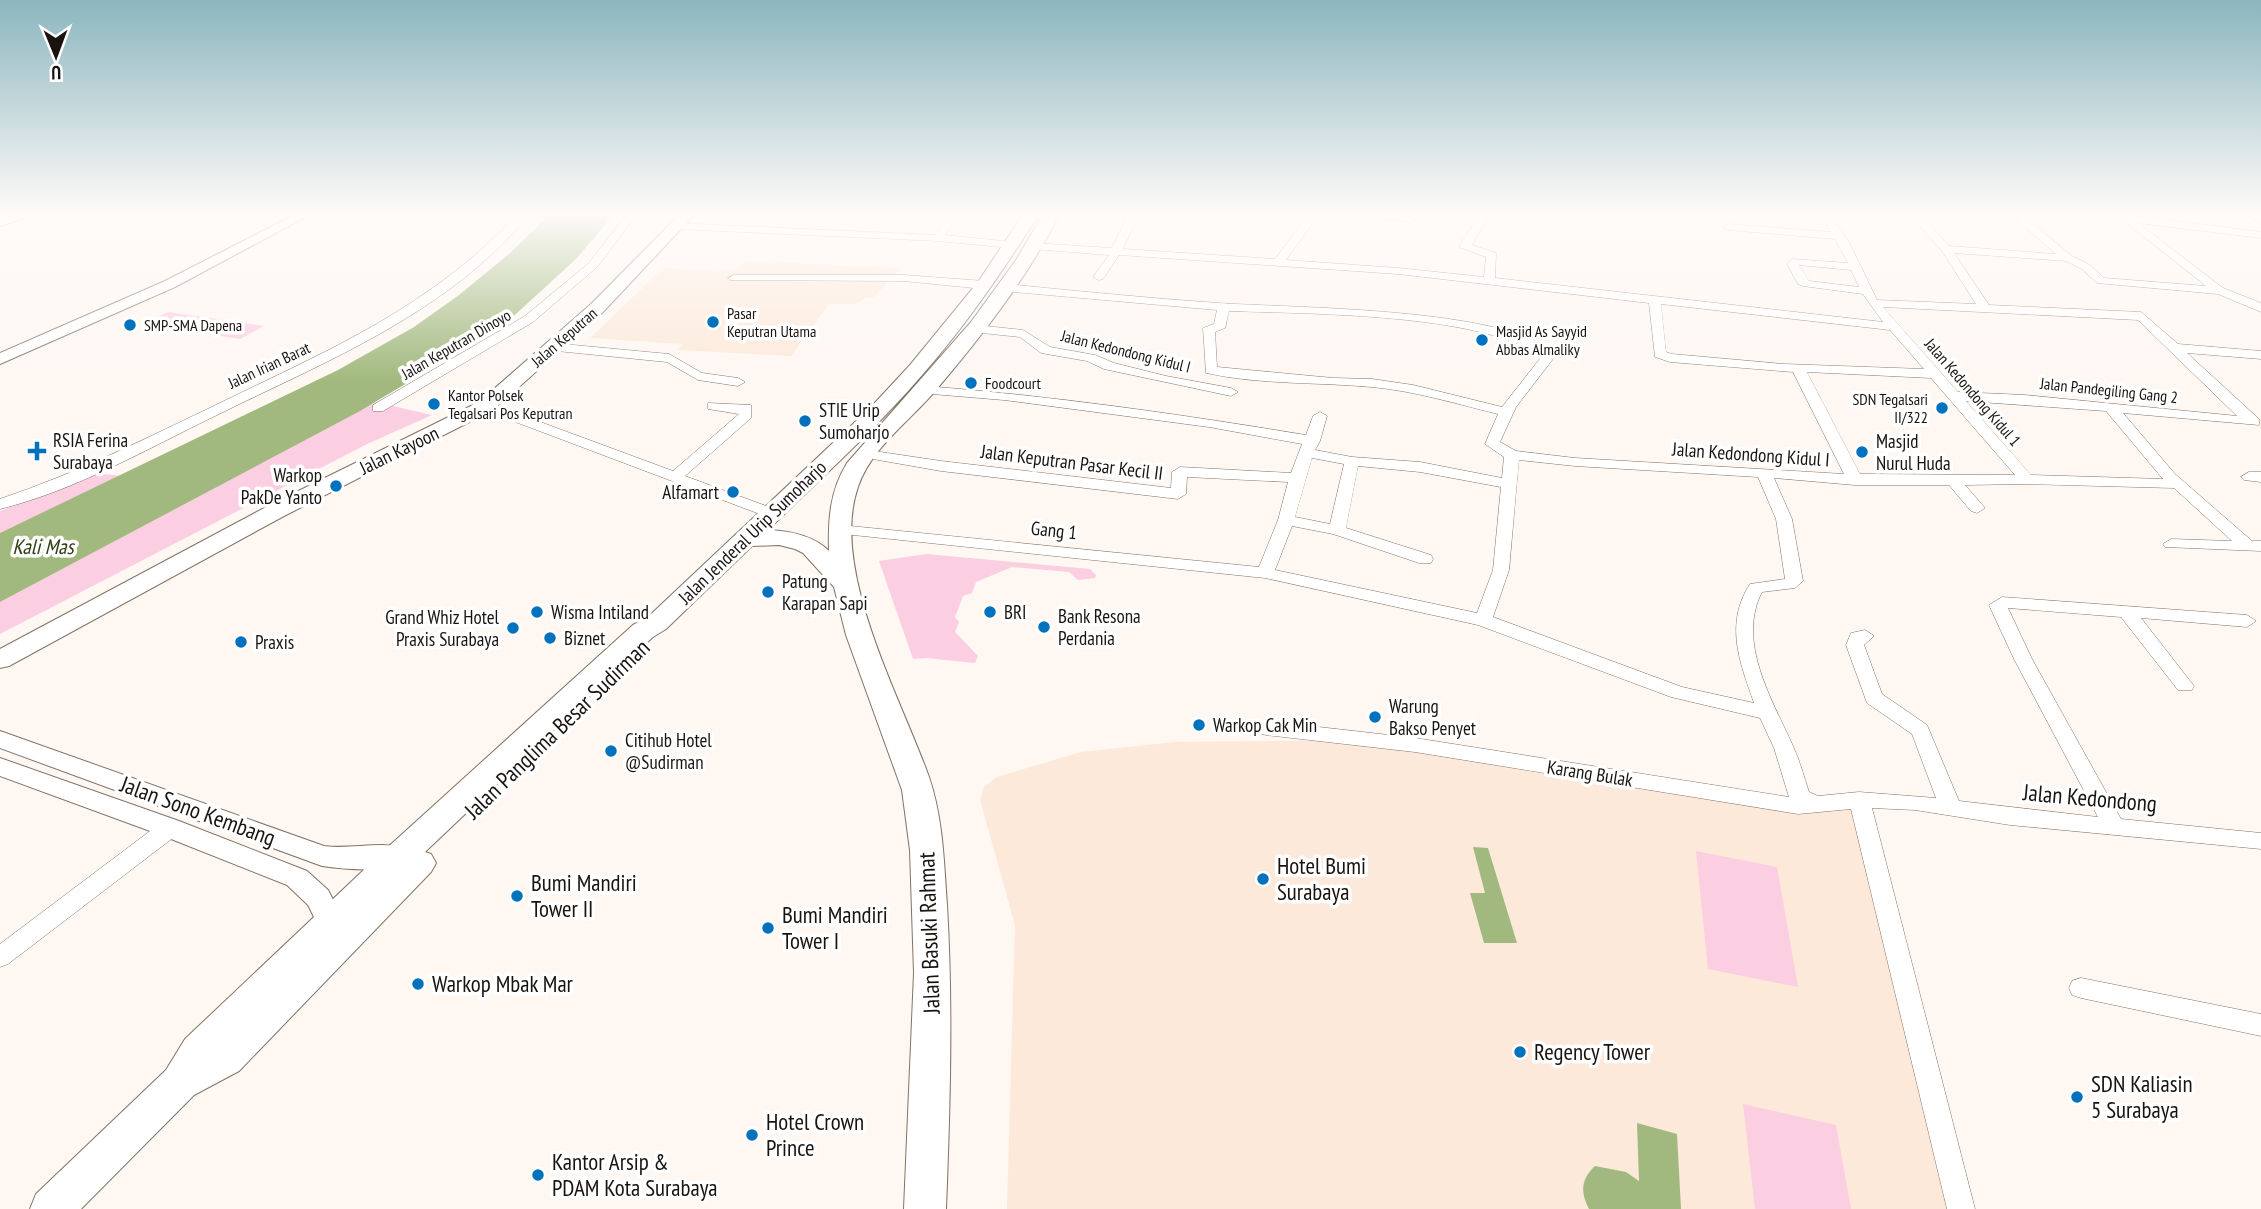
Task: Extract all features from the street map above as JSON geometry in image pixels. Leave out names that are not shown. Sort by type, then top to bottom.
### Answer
[{"type":"main road","name":"Jalan Keputran","points":[[486,402],[597,308],[634,269]]},
{"type":"main road","name":"Jalan Jenderal Urip Sumoharjo","points":[[657,623],[901,386],[999,269]]},
{"type":"main road","name":"Jalan Jenderal Urip Sumoharjo","points":[[847,585],[840,530],[844,491],[849,479],[867,454],[976,329],[1006,288],[1013,269]]},
{"type":"main road","name":"Jalan Kayoon","points":[[0,645],[305,484],[486,402]]},
{"type":"main road","name":"Jalan Kayoon","points":[[0,660],[276,511],[486,402]]},
{"type":"main road","points":[[744,540],[778,537],[805,544],[847,585]]},
{"type":"main road","name":"Jalan Basuki Rahmat","points":[[847,585],[872,667],[914,780],[926,840],[933,965],[925,1209]]},
{"type":"main road","name":"Jalan Panglima Besar Sudirman","points":[[51,1209],[180,1083],[199,1051],[400,856],[612,659],[643,631],[657,623]]},
{"type":"main road","name":"Jalan Panglima Besar Sudirman","points":[[180,1083],[225,1059],[376,905],[656,634],[657,623]]},
{"type":"street","points":[[0,359],[198,269]]},
{"type":"street","name":"Jalan Irian Barat","points":[[0,504],[69,480],[311,366],[391,323],[470,269]]},
{"type":"street","name":"Jalan Keputran Dinoyo","points":[[378,408],[529,319],[588,269]]},
{"type":"street","points":[[1099,277],[1104,269]]},
{"type":"street","points":[[1374,269],[1893,327]]},
{"type":"street","points":[[1489,282],[1490,269]]},
{"type":"street","points":[[1796,269],[1802,282],[1807,284],[1870,297],[1986,310],[2135,309]]},
{"type":"street","name":"Jalan Kedondong Kidul 1","points":[[1857,269],[1870,297],[1893,327],[1935,374],[2022,483]]},
{"type":"street","points":[[1959,269],[1986,310]]},
{"type":"street","points":[[2089,269],[2101,281],[2112,284],[2219,291],[2240,296],[2261,307]]},
{"type":"street","points":[[2191,269],[2219,291]]},
{"type":"street","points":[[734,278],[904,278],[985,285]]},
{"type":"street","points":[[2112,284],[2135,309],[2256,422]]},
{"type":"street","points":[[1006,288],[1224,307],[1358,313],[1514,335],[1545,350],[1549,355],[1506,412],[1386,385],[1211,370],[1209,328],[1219,328],[1224,307]]},
{"type":"street","points":[[1655,301],[1660,354],[1665,357],[1798,368],[1935,374]]},
{"type":"street","name":"Jalan Kedondong Kidul I","points":[[976,329],[1023,334],[1046,350],[1090,358],[1109,366],[1166,380],[1231,392]]},
{"type":"street","points":[[552,347],[669,358],[684,363],[693,373],[738,382]]},
{"type":"street","points":[[2177,348],[2261,355]]},
{"type":"street","points":[[1798,368],[1855,480]]},
{"type":"street","points":[[925,390],[1004,396],[1209,424],[1310,447],[1352,461],[1420,467],[1509,484]]},
{"type":"street","name":"Jalan Pandegiling Gang 2","points":[[1952,396],[2256,422]]},
{"type":"street","points":[[486,402],[771,513]]},
{"type":"street","points":[[676,476],[746,415],[746,408],[713,406]]},
{"type":"street","points":[[2111,408],[2144,449],[2179,484],[2255,546]]},
{"type":"street","name":"Jalan Kedondong Kidul I","points":[[1506,412],[1494,441],[1512,455],[1575,462],[1855,480],[2179,484]]},
{"type":"street","points":[[1265,573],[1286,520],[1297,478],[1320,416]]},
{"type":"street","name":"Jalan Keputran Pasar Kecil II","points":[[867,454],[941,466],[1178,494],[1180,472],[1297,478]]},
{"type":"street","points":[[1483,620],[1501,570],[1512,455]]},
{"type":"street","points":[[1337,530],[1352,461]]},
{"type":"street","points":[[1764,473],[1784,519],[1794,581],[1756,588],[1747,605],[1745,651],[1784,748],[1800,797],[1815,804]]},
{"type":"street","points":[[1953,481],[1977,508]]},
{"type":"street","points":[[0,492],[16,498]]},
{"type":"street","points":[[1286,520],[1337,530],[1425,559]]},
{"type":"street","name":"Gang 1","points":[[840,530],[1265,573],[1483,620],[1678,692],[1768,713]]},
{"type":"street","points":[[2171,544],[2255,546]]},
{"type":"street","points":[[2113,825],[1997,608],[2002,602],[2247,621]]},
{"type":"street","points":[[2127,612],[2185,686]]},
{"type":"street","points":[[1865,636],[1857,638],[1856,645],[1874,698],[1920,730],[1951,808]]},
{"type":"street","name":"Karang Bulak","points":[[1266,728],[1415,745],[1798,806],[1859,800],[1915,802]]},
{"type":"street","name":"Jalan Sono Kembang","points":[[0,739],[322,856],[344,859],[400,856]]},
{"type":"street","name":"Jalan Sono Kembang","points":[[0,767],[170,828],[297,878],[313,889],[324,903],[331,923]]},
{"type":"street","points":[[1859,800],[1962,1209]]},
{"type":"street","name":"Jalan Kedondong","points":[[1915,802],[2010,817],[2261,841]]},
{"type":"street","points":[[0,957],[170,828]]},
{"type":"street","points":[[2081,988],[2261,1025]]},
{"type":"shaded area","name":"Pasar Keputran Utama","points":[[662,269],[900,269],[874,297],[865,298],[856,304],[829,304],[791,356],[678,350],[683,344],[590,338]]},
{"type":"shaded area","points":[[168,312],[264,326],[240,339],[142,324]]},
{"type":"shaded area","points":[[375,402],[432,415],[367,444],[0,634],[0,602]]},
{"type":"shaded area","points":[[94,473],[122,476],[0,533],[0,511]]},
{"type":"shaded area","points":[[926,554],[1090,569],[1096,575],[1095,578],[1078,580],[1069,572],[1012,567],[976,582],[972,593],[963,596],[955,617],[959,622],[955,632],[978,656],[975,663],[913,659],[879,561]]},
{"type":"shaded area","points":[[1366,740],[1855,807],[1954,1209],[1007,1209],[1015,925],[980,800],[984,787],[997,777],[1081,752],[1176,742]]},
{"type":"shaded area","points":[[1696,851],[1777,867],[1798,987],[1708,969]]},
{"type":"shaded area","points":[[1743,1104],[1836,1125],[1851,1209],[1755,1209]]},
{"type":"water","name":"Kali Mas","points":[[490,269],[565,269],[504,325],[360,411],[0,602],[0,533],[338,370],[414,327]]},
{"type":"water","points":[[1473,847],[1488,848],[1517,943],[1484,943],[1470,893],[1485,893]]},
{"type":"water","points":[[1637,1123],[1677,1134],[1681,1209],[1589,1209],[1583,1186],[1595,1166],[1626,1172],[1639,1181]]},
{"type":"place","name":"Pasar Keputran Utama","points":[[713,322]]},
{"type":"place","name":"SMP-SMA Dapena","points":[[130,325]]},
{"type":"place","name":"Masjid As Sayyid Abbas Almaliky","points":[[1482,340]]},
{"type":"place","name":"Foodcourt","points":[[971,383]]},
{"type":"place","name":"Kantor Polsek Tegalsari Pos Keputran","points":[[434,404]]},
{"type":"place","name":"SDN Tegalsari II/322","points":[[1942,408]]},
{"type":"place","name":"STIE Urip Sumoharjo","points":[[805,421]]},
{"type":"place","name":"RSIA Ferina Surabaya","points":[[37,451]]},
{"type":"place","name":"Masjid Nurul Huda","points":[[1862,452]]},
{"type":"place","name":"Warkop PakDe Yanto","points":[[336,486]]},
{"type":"place","name":"Alfamart","points":[[733,492]]},
{"type":"place","name":"Patung Karapan Sapi","points":[[768,592]]},
{"type":"place","name":"Wisma Intiland","points":[[537,612]]},
{"type":"place","name":"BRI","points":[[990,612]]},
{"type":"place","name":"Bank Resona Perdania","points":[[1044,627]]},
{"type":"place","name":"Grand Whiz Hotel Praxis Surabaya","points":[[513,628]]},
{"type":"place","name":"Biznet","points":[[550,638]]},
{"type":"place","name":"Praxis","points":[[241,642]]},
{"type":"place","name":"Warung Bakso Penyet","points":[[1375,717]]},
{"type":"place","name":"Warkop Cak Min","points":[[1199,725]]},
{"type":"place","name":"Citihub Hotel @Sudirman","points":[[611,751]]},
{"type":"place","name":"Hotel Bumi Surabaya","points":[[1263,879]]},
{"type":"place","name":"Bumi Mandiri Tower II","points":[[517,896]]},
{"type":"place","name":"Bumi Mandiri Tower I","points":[[768,928]]},
{"type":"place","name":"Warkop Mbak Mar","points":[[418,984]]},
{"type":"place","name":"Regency Tower","points":[[1520,1052]]},
{"type":"place","name":"SDN Kaliasin 5 Surabaya","points":[[2077,1097]]},
{"type":"place","name":"Hotel Crown Prince","points":[[752,1135]]},
{"type":"place","name":"Kantor Arsip & PDAM Kota Surabaya","points":[[538,1175]]}]
